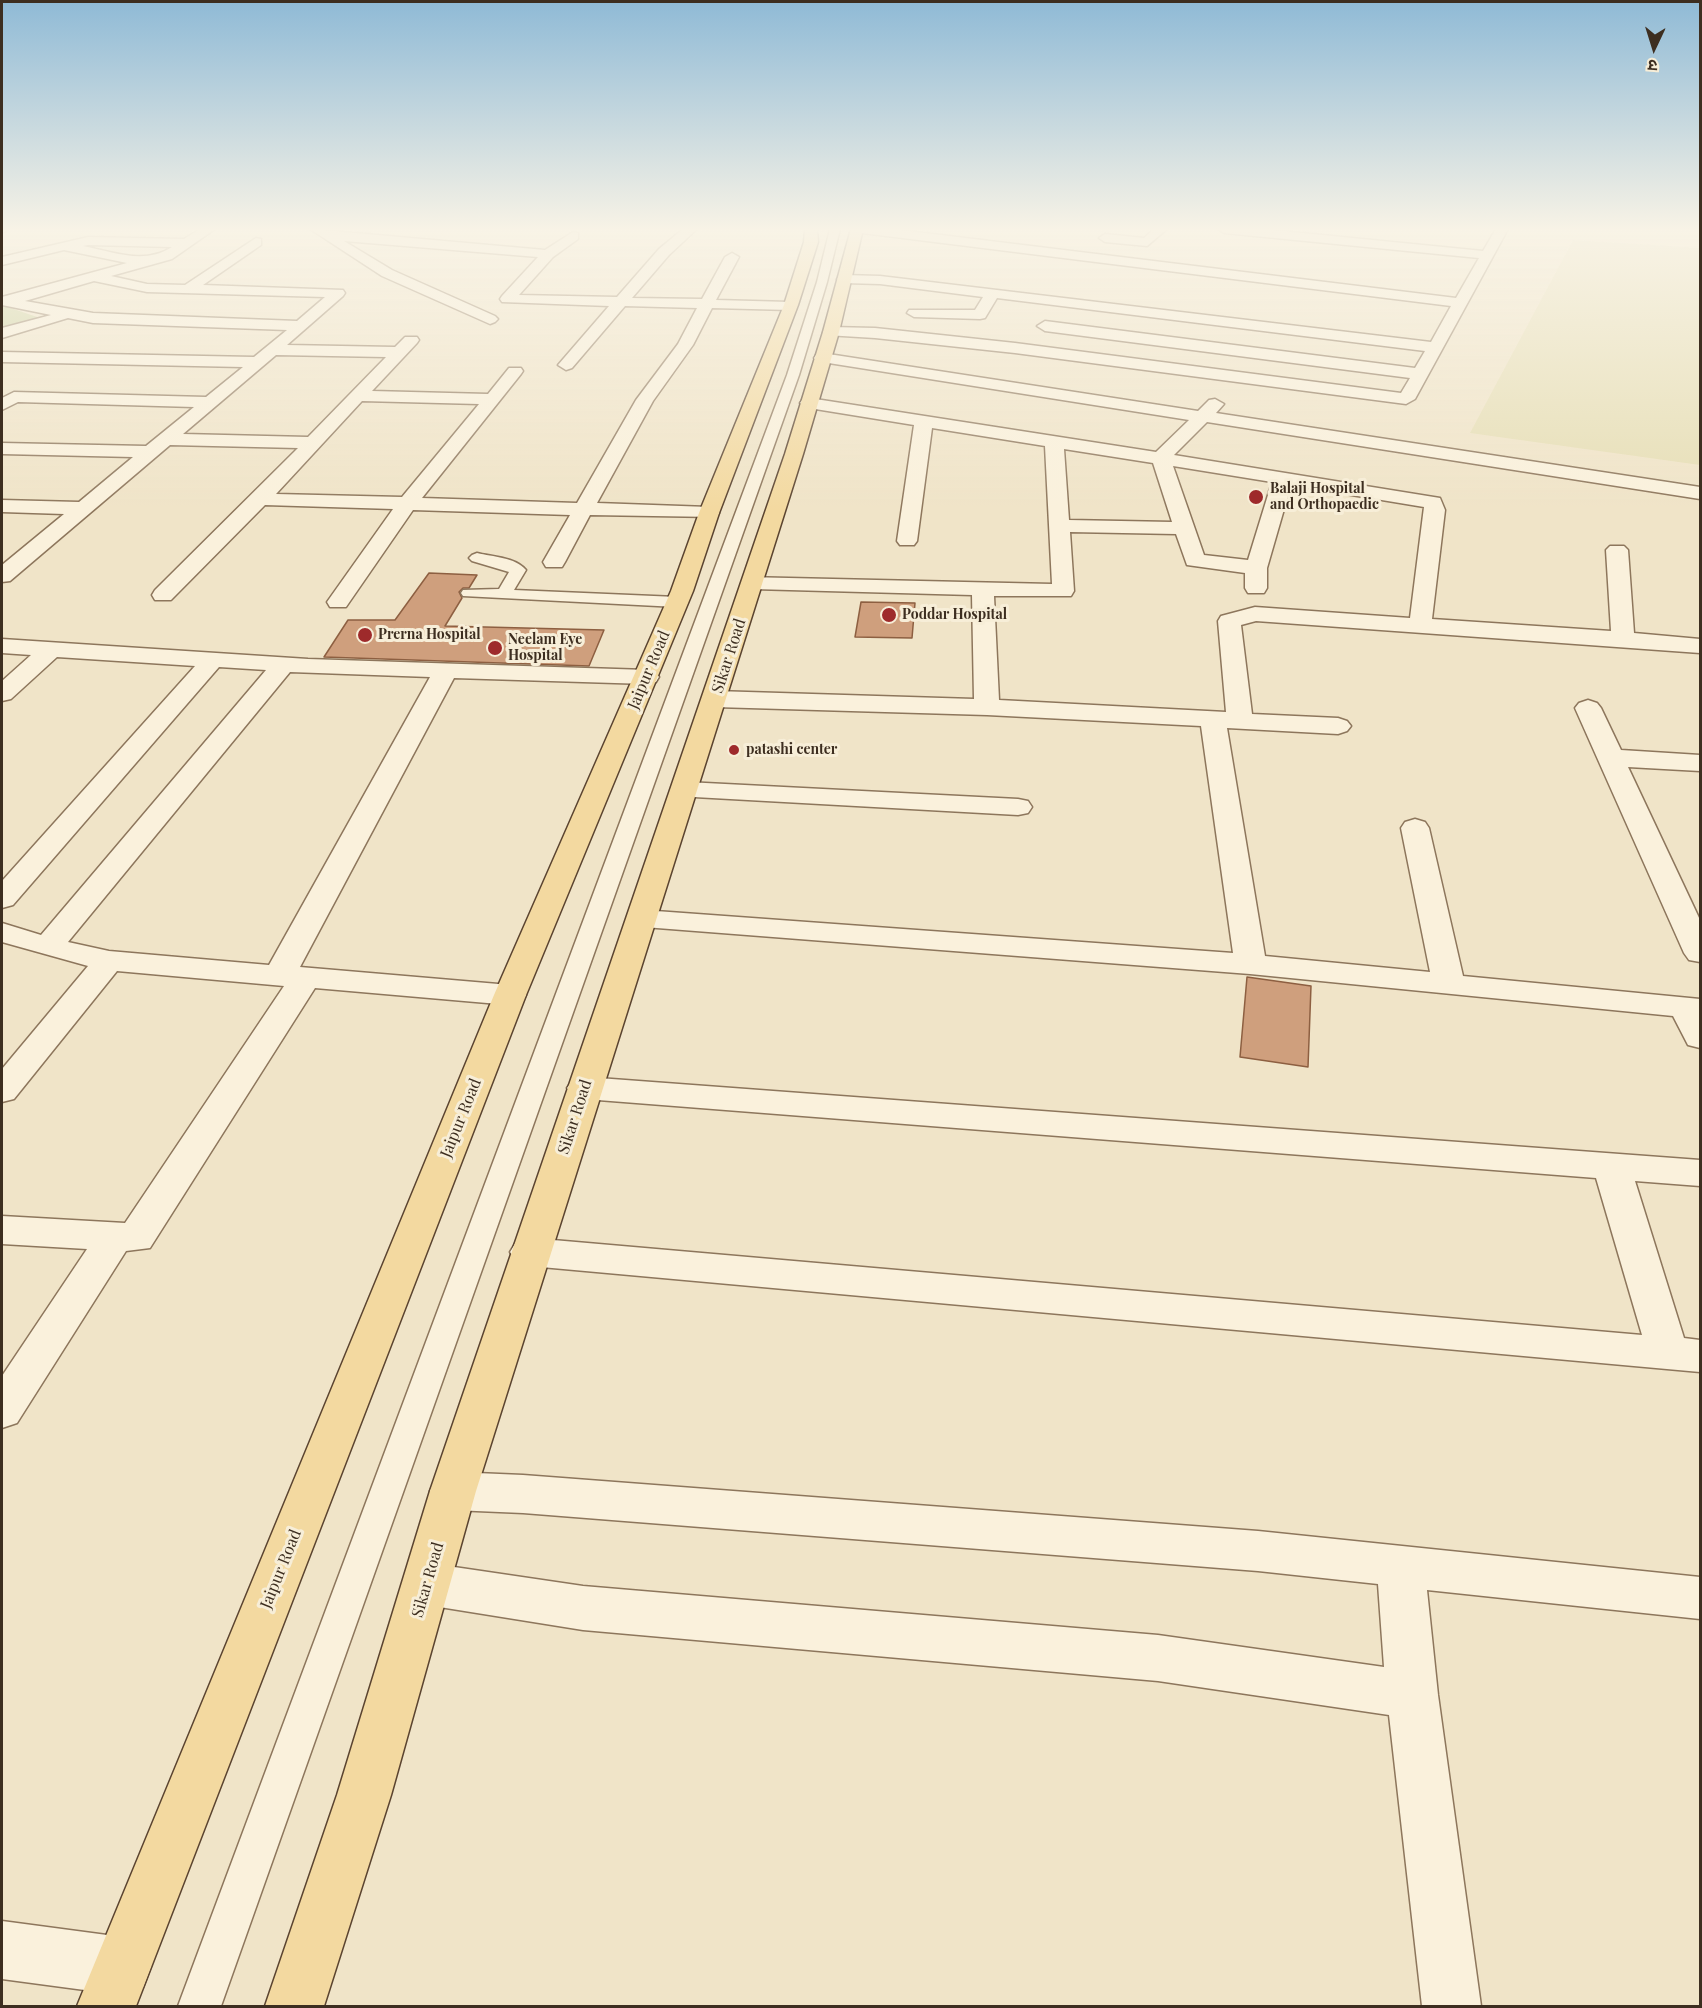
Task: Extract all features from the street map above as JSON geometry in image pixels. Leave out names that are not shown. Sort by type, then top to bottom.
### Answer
[{"type":"main road","name":"Jaipur Road","points":[[114,1986],[510,996],[677,602],[783,323]]},
{"type":"main road","name":"Sikar Road","points":[[294,2007],[364,1795],[453,1491],[530,1252],[686,790],[809,403],[832,323]]},
{"type":"street","points":[[2,333],[40,323]]},
{"type":"street","points":[[202,323],[301,326]]},
{"type":"street","points":[[2,576],[305,323]]},
{"type":"street","points":[[479,333],[487,323]]},
{"type":"street","points":[[566,365],[604,323]]},
{"type":"street","points":[[554,562],[587,508],[645,400],[685,345],[697,323]]},
{"type":"street","points":[[903,336],[910,323]]},
{"type":"street","points":[[1015,348],[1049,323]]},
{"type":"street","points":[[1259,323],[1439,341]]},
{"type":"street","points":[[1358,323],[1439,341]]},
{"type":"street","points":[[826,345],[903,336],[1015,348],[1406,399],[1450,323]]},
{"type":"street","points":[[1045,326],[1420,375]]},
{"type":"street","points":[[826,345],[1203,417],[1701,493]]},
{"type":"street","points":[[2,357],[266,356],[405,346],[260,499],[163,595]]},
{"type":"street","points":[[338,602],[408,503],[515,371]]},
{"type":"street","points":[[6,400],[49,374]]},
{"type":"street","points":[[1161,458],[1242,378]]},
{"type":"street","points":[[358,396],[492,399]]},
{"type":"street","points":[[6,400],[211,402]]},
{"type":"street","points":[[809,403],[1433,502],[1435,510],[1420,625]]},
{"type":"street","points":[[907,541],[924,420]]},
{"type":"street","points":[[166,439],[314,443]]},
{"type":"street","points":[[753,582],[1063,591],[1054,441]]},
{"type":"street","points":[[2,448],[152,452]]},
{"type":"street","points":[[1161,458],[1195,560],[1256,568]]},
{"type":"street","points":[[1255,614],[1256,568],[1283,479]]},
{"type":"street","points":[[260,499],[709,513]]},
{"type":"street","points":[[2,506],[83,508]]},
{"type":"street","points":[[1059,526],[1185,528]]},
{"type":"street","points":[[1617,550],[1623,639]]},
{"type":"street","points":[[983,589],[987,707]]},
{"type":"street","points":[[1250,964],[1233,837],[1226,720],[1229,621],[1255,614],[1701,646]]},
{"type":"street","points":[[2,646],[213,661],[646,677]]},
{"type":"street","points":[[2,694],[53,648]]},
{"type":"street","points":[[2,899],[213,661]]},
{"type":"street","points":[[47,947],[284,664]]},
{"type":"street","points":[[2,1230],[136,1238],[293,977],[446,671]]},
{"type":"street","points":[[715,699],[987,707],[1338,726]]},
{"type":"street","points":[[1588,708],[1701,953]]},
{"type":"street","points":[[1613,758],[1701,763]]},
{"type":"street","points":[[686,790],[1018,807]]},
{"type":"street","points":[[1415,828],[1449,984]]},
{"type":"street","points":[[642,919],[1250,964],[1693,1009],[1701,1038]]},
{"type":"street","points":[[2,932],[47,947],[109,961],[510,996]]},
{"type":"street","points":[[2,1091],[109,961]]},
{"type":"street","points":[[585,1088],[1701,1173]]},
{"type":"street","points":[[530,1252],[1684,1355],[1611,1165]]},
{"type":"street","points":[[2,1412],[115,1237]]},
{"type":"street","points":[[453,1491],[523,1494],[1223,1548],[1701,1598]]},
{"type":"street","points":[[1401,1566],[1412,1695],[1451,2007]]},
{"type":"street","points":[[427,1584],[583,1608],[1158,1658],[1412,1695]]},
{"type":"street","points":[[2,1950],[114,1986]]},
{"type":"lane","points":[[199,2007],[789,386],[809,323]]},
{"type":"lane","points":[[477,558],[509,565],[518,570],[504,594]]},
{"type":"lane","points":[[469,593],[677,602]]},
{"type":"shaded area","points":[[1529,323],[1700,323],[1700,465],[1470,433]]},
{"type":"green space","points":[[2,323],[22,323],[2,328]]},
{"type":"building","points":[[429,573],[477,575],[469,588],[463,588],[459,592],[462,598],[445,626],[604,630],[589,666],[324,657],[348,620],[395,620]]},
{"type":"building","points":[[861,602],[915,603],[912,638],[855,637]]},
{"type":"building","points":[[1247,977],[1311,986],[1308,1067],[1240,1057]]},
{"type":"place","name":"Balaji Hospital and Orthopaedic","points":[[1256,497]]},
{"type":"place","name":"Poddar Hospital","points":[[889,615]]},
{"type":"place","name":"Prerna Hospital","points":[[365,635]]},
{"type":"place","name":"Neelam Eye Hospital","points":[[495,648]]},
{"type":"place","name":"patashi center","points":[[734,750]]}]
